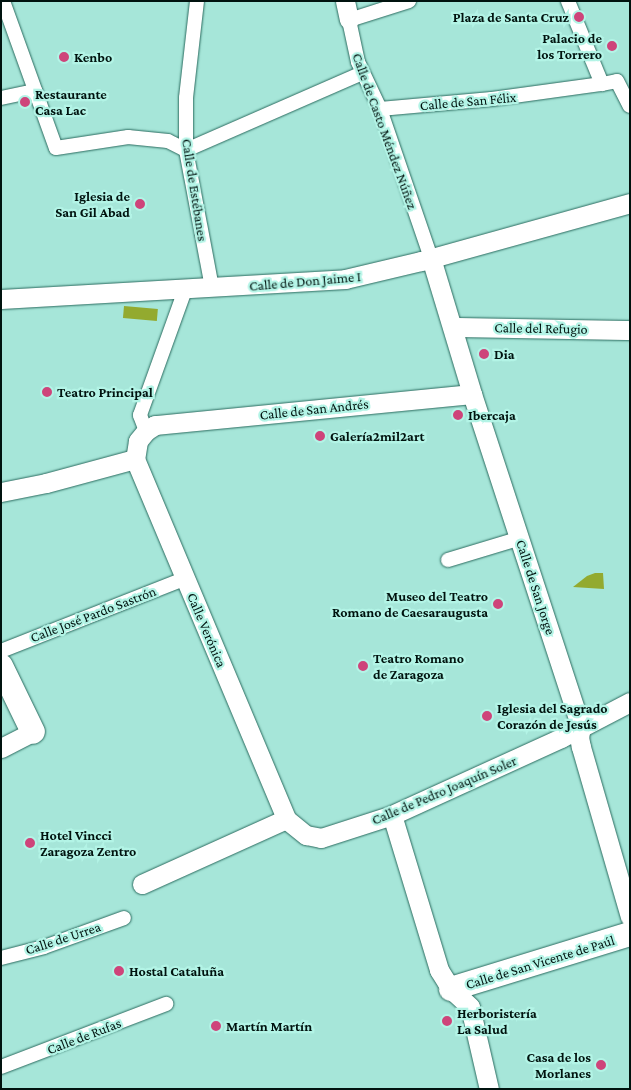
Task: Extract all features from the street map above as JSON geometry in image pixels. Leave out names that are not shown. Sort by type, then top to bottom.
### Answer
[{"type":"street","points":[[3,1],[56,148],[128,137],[168,141],[186,150],[362,73]]},
{"type":"street","name":"Calle de Estébanes","points":[[197,1],[186,98],[186,150],[212,288]]},
{"type":"street","name":"Calle de Casto Méndez Núñez","points":[[345,1],[362,73],[380,109],[431,258]]},
{"type":"street","points":[[349,20],[409,1]]},
{"type":"street","points":[[568,1],[576,25],[600,80],[616,81],[630,106]]},
{"type":"street","name":"Calle de San Félix","points":[[380,109],[556,92],[600,80]]},
{"type":"street","points":[[1,98],[35,91]]},
{"type":"street","name":"Calle de Don Jaime I","points":[[1,299],[185,290],[345,279],[431,258],[503,236],[630,203]]},
{"type":"street","name":"Calle de San Jorge","points":[[431,258],[472,394],[521,538],[581,727],[581,747],[630,917]]},
{"type":"street","points":[[144,439],[140,415],[185,290]]},
{"type":"street","name":"Calle del Refugio","points":[[453,327],[630,330]]},
{"type":"street","name":"Calle de San Andrés","points":[[1,492],[46,484],[144,439],[472,394]]},
{"type":"street","name":"Calle Verónica","points":[[144,439],[186,578],[286,819]]},
{"type":"street","points":[[448,560],[521,538]]},
{"type":"street","name":"Calle José Pardo Sastrón","points":[[1,651],[186,578]]},
{"type":"street","points":[[1,666],[33,732],[1,748]]},
{"type":"street","name":"Calle de Pedro Joaquín Soler","points":[[286,819],[306,835],[322,838],[392,815],[581,727],[630,702]]},
{"type":"street","points":[[392,815],[439,970],[451,989],[470,1007],[489,1089]]},
{"type":"street","points":[[142,884],[286,819]]},
{"type":"street","name":"Calle de Urrea","points":[[1,958],[44,947],[124,918]]},
{"type":"street","name":"Calle de San Vicente de Paúl","points":[[451,989],[630,934]]},
{"type":"street","name":"Calle de Rufas","points":[[1,1067],[166,1004]]},
{"type":"shaded area","points":[[124,306],[158,309],[157,321],[123,318]]},
{"type":"shaded area","points":[[603,573],[604,589],[573,587],[587,576]]},
{"type":"place","name":"Plaza de Santa Cruz","points":[[579,17]]},
{"type":"place","name":"Palacio de los Torrero","points":[[612,46]]},
{"type":"place","name":"Kenbo","points":[[64,57]]},
{"type":"place","name":"Restaurante Casa Lac","points":[[25,102]]},
{"type":"place","name":"Iglesia de San Gil Abad","points":[[140,204]]},
{"type":"place","name":"Dia","points":[[484,354]]},
{"type":"place","name":"Teatro Principal","points":[[47,392]]},
{"type":"place","name":"Ibercaja","points":[[458,415]]},
{"type":"place","name":"Galería2mil2art","points":[[320,436]]},
{"type":"place","name":"Museo del Teatro Romano de Caesaraugusta","points":[[498,604]]},
{"type":"place","name":"Teatro Romano de Zaragoza","points":[[363,666]]},
{"type":"place","name":"Iglesia del Sagrado Corazón de Jesús","points":[[487,716]]},
{"type":"place","name":"Hotel Vincci Zaragoza Zentro","points":[[30,843]]},
{"type":"place","name":"Hostal Cataluña","points":[[119,971]]},
{"type":"place","name":"Herboristería La Salud","points":[[447,1021]]},
{"type":"place","name":"Martín Martín","points":[[216,1026]]},
{"type":"place","name":"Casa de los Morlanes","points":[[601,1065]]}]
